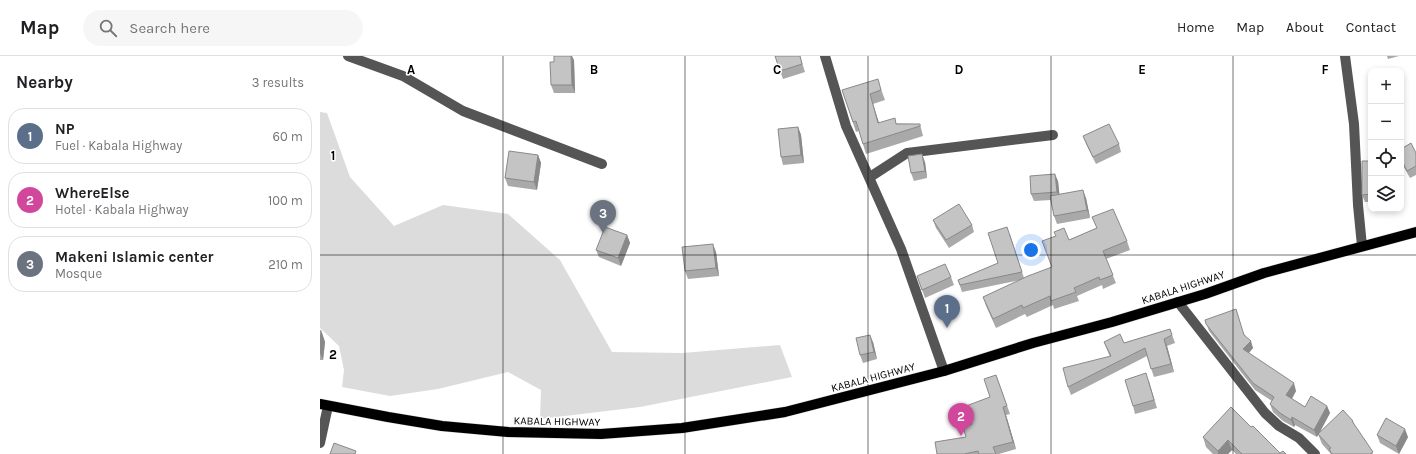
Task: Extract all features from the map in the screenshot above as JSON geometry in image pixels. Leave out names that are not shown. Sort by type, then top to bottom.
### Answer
[{"type":"main road","name":"KABALA HIGHWAY","points":[[324,405],[388,418],[442,426],[508,432],[600,434],[682,428],[785,412],[944,371],[1033,343],[1112,322],[1178,302],[1264,273],[1416,232]]},
{"type":"street","points":[[348,56],[404,76],[463,112],[602,164]]},
{"type":"street","points":[[825,56],[846,126],[901,249],[944,371]]},
{"type":"street","points":[[1345,56],[1354,124],[1358,205],[1362,246]]},
{"type":"street","points":[[870,177],[907,153],[1053,135]]},
{"type":"street","points":[[1178,302],[1265,413],[1278,426],[1299,438],[1315,454]]},
{"type":"street","points":[[320,443],[324,405]]},
{"type":"shaded area","points":[[320,112],[327,113],[350,177],[394,226],[443,205],[508,214],[560,260],[612,352],[682,353],[780,345],[792,377],[640,407],[540,419],[541,390],[508,372],[438,389],[390,396],[342,387],[344,370],[339,346],[320,328]]},
{"type":"building","points":[[554,56],[571,56],[572,85],[551,85],[550,62],[554,62]]},
{"type":"building","points":[[775,56],[800,56],[802,64],[780,71]]},
{"type":"building","points":[[878,79],[881,90],[870,94],[878,123],[895,118],[896,124],[920,124],[920,126],[863,144],[856,121],[853,122],[842,90]]},
{"type":"building","points":[[1109,124],[1119,144],[1093,157],[1083,136]]},
{"type":"building","points":[[798,127],[801,155],[781,157],[778,129]]},
{"type":"building","points":[[1411,143],[1416,153],[1416,166],[1407,171],[1404,165],[1404,147]]},
{"type":"building","points":[[509,151],[538,155],[534,182],[505,178]]},
{"type":"building","points":[[922,154],[925,171],[911,173],[908,156]]},
{"type":"building","points":[[1362,161],[1368,161],[1368,194],[1362,195]]},
{"type":"building","points":[[1055,174],[1057,192],[1031,194],[1030,176]]},
{"type":"building","points":[[1083,190],[1087,210],[1054,216],[1050,196]]},
{"type":"building","points":[[959,204],[972,225],[946,240],[933,220]]},
{"type":"building","points":[[1113,209],[1127,241],[1103,251],[1113,275],[1100,280],[1099,277],[1074,288],[1076,292],[1051,301],[1050,296],[1023,308],[1022,305],[993,319],[983,297],[1028,276],[1052,267],[1042,241],[1056,236],[1054,232],[1064,228],[1069,240],[1097,228],[1092,217]]},
{"type":"building","points":[[605,227],[627,235],[618,258],[596,250]]},
{"type":"building","points":[[1007,227],[1022,272],[960,285],[958,280],[998,263],[988,233]]},
{"type":"building","points":[[713,244],[716,268],[685,271],[682,247]]},
{"type":"building","points":[[945,264],[951,277],[922,290],[917,276]]},
{"type":"building","points":[[1236,309],[1244,335],[1251,341],[1243,349],[1294,383],[1286,395],[1305,407],[1311,396],[1327,406],[1314,430],[1292,417],[1291,420],[1270,404],[1274,397],[1253,383],[1206,324],[1205,320]]},
{"type":"building","points":[[1170,329],[1172,335],[1164,339],[1171,364],[1151,369],[1145,348],[1068,387],[1063,368],[1111,356],[1104,342],[1120,334],[1124,343]]},
{"type":"building","points":[[870,335],[874,352],[860,355],[856,338]]},
{"type":"building","points":[[1146,373],[1154,400],[1133,406],[1125,380]]},
{"type":"building","points":[[996,375],[1007,406],[1003,407],[1013,442],[993,447],[996,454],[979,454],[978,451],[964,454],[937,454],[935,442],[966,437],[963,427],[972,424],[966,406],[990,397],[984,379]]},
{"type":"building","points":[[1231,407],[1251,427],[1253,426],[1280,453],[1283,451],[1286,454],[1242,454],[1228,440],[1218,451],[1203,437]]},
{"type":"building","points":[[1343,410],[1353,421],[1373,452],[1370,454],[1332,454],[1329,449],[1331,448],[1318,434]]},
{"type":"building","points":[[1386,418],[1405,429],[1396,446],[1377,435]]},
{"type":"building","points":[[334,443],[356,451],[355,454],[330,454]]},
{"type":"place","name":"Makeni Islamic center","points":[[603,233]]},
{"type":"place","name":"NP","points":[[947,328]]},
{"type":"place","name":"WhereElse","points":[[961,436]]}]
